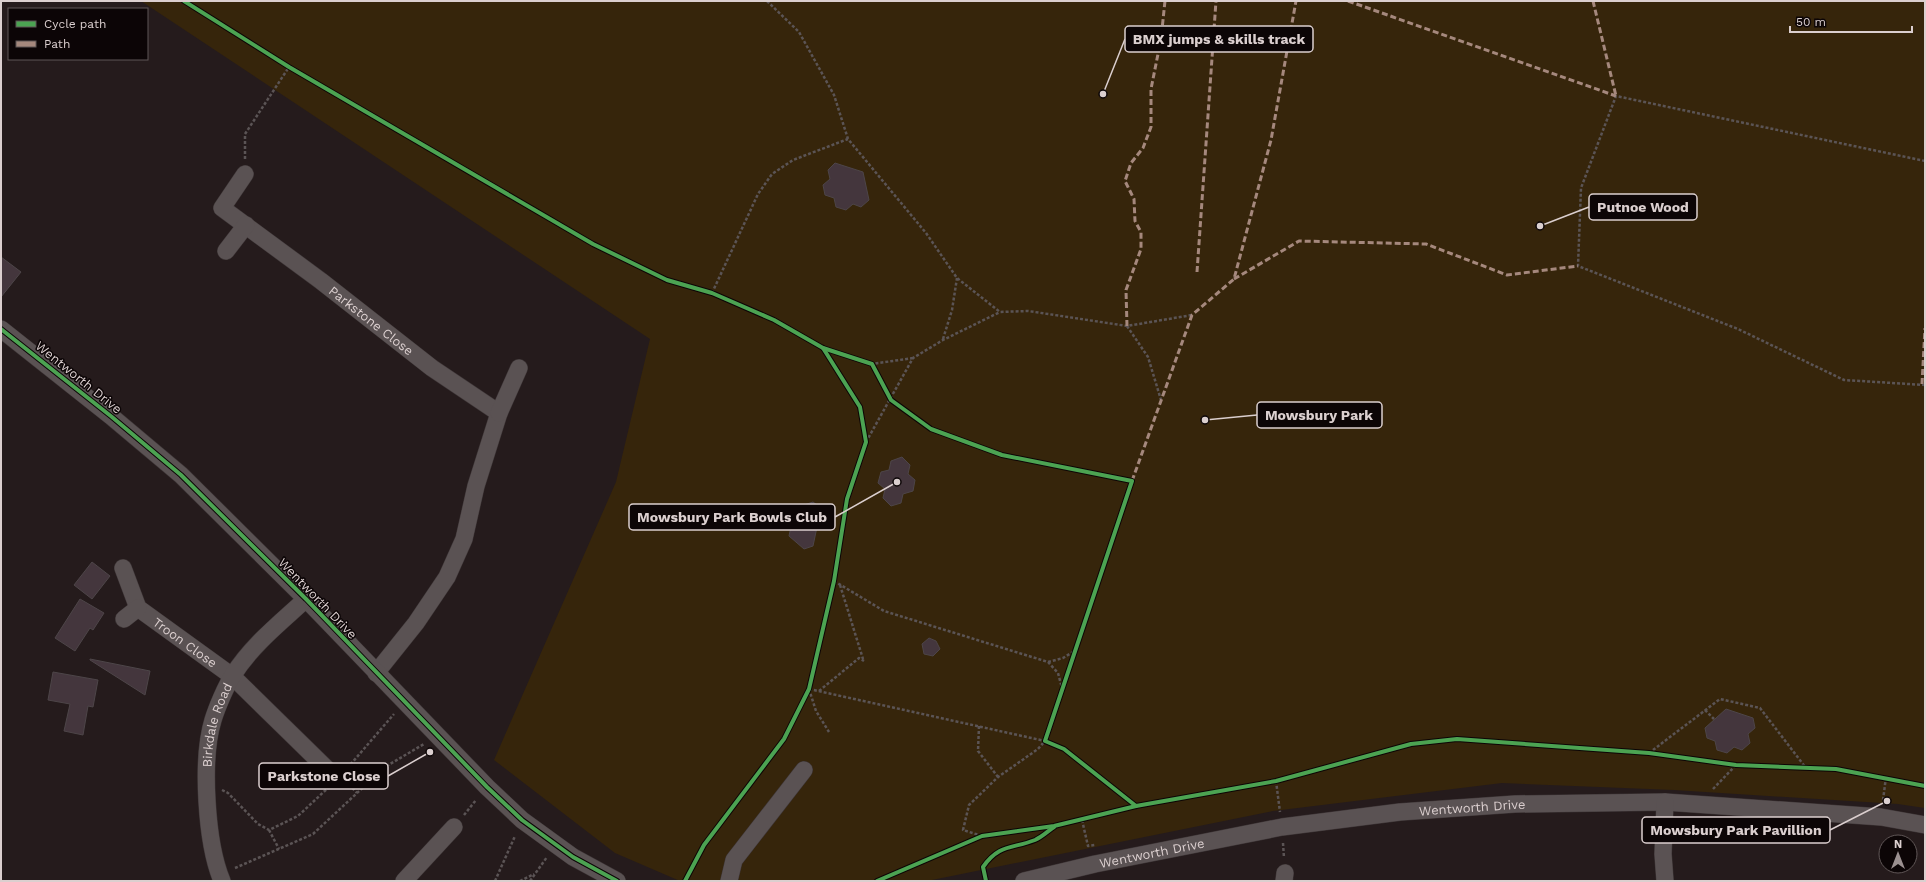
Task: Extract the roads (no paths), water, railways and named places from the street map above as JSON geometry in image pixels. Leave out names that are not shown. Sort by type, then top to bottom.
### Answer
[{"type":"street","name":"Parkstone Close","points":[[244,174],[222,208],[321,281],[432,368],[499,413]]},
{"type":"street","points":[[226,251],[246,226]]},
{"type":"street","name":"Wentworth Drive","points":[[1,328],[112,417],[181,475],[306,599],[487,787],[522,820],[573,857],[617,881]]},
{"type":"street","points":[[376,673],[416,623],[447,577],[464,539],[476,486],[499,413],[519,368]]},
{"type":"street","points":[[123,568],[138,608],[124,619]]},
{"type":"street","name":"Birkdale Road","points":[[221,878],[214,852],[209,818],[207,783],[207,765],[213,720],[232,676],[257,644],[306,599]]},
{"type":"street","name":"Troon Close","points":[[138,608],[232,676],[335,773]]},
{"type":"street","points":[[729,881],[734,860],[804,770]]},
{"type":"street","points":[[1665,802],[1663,854],[1665,881]]},
{"type":"street","name":"Wentworth Drive","points":[[1024,881],[1096,864],[1282,827],[1400,812],[1515,804],[1665,802],[1881,817],[1925,825]]},
{"type":"street","points":[[404,881],[454,827]]},
{"type":"place","name":"BMX jumps & skills track","points":[[1103,94]]},
{"type":"place","name":"Putnoe Wood","points":[[1540,226]]},
{"type":"place","name":"Mowsbury Park","points":[[1205,420]]},
{"type":"place","name":"Mowsbury Park Bowls Club","points":[[897,482]]},
{"type":"place","name":"Parkstone Close","points":[[430,752]]},
{"type":"place","name":"Mowsbury Park Pavillion","points":[[1887,801]]}]
